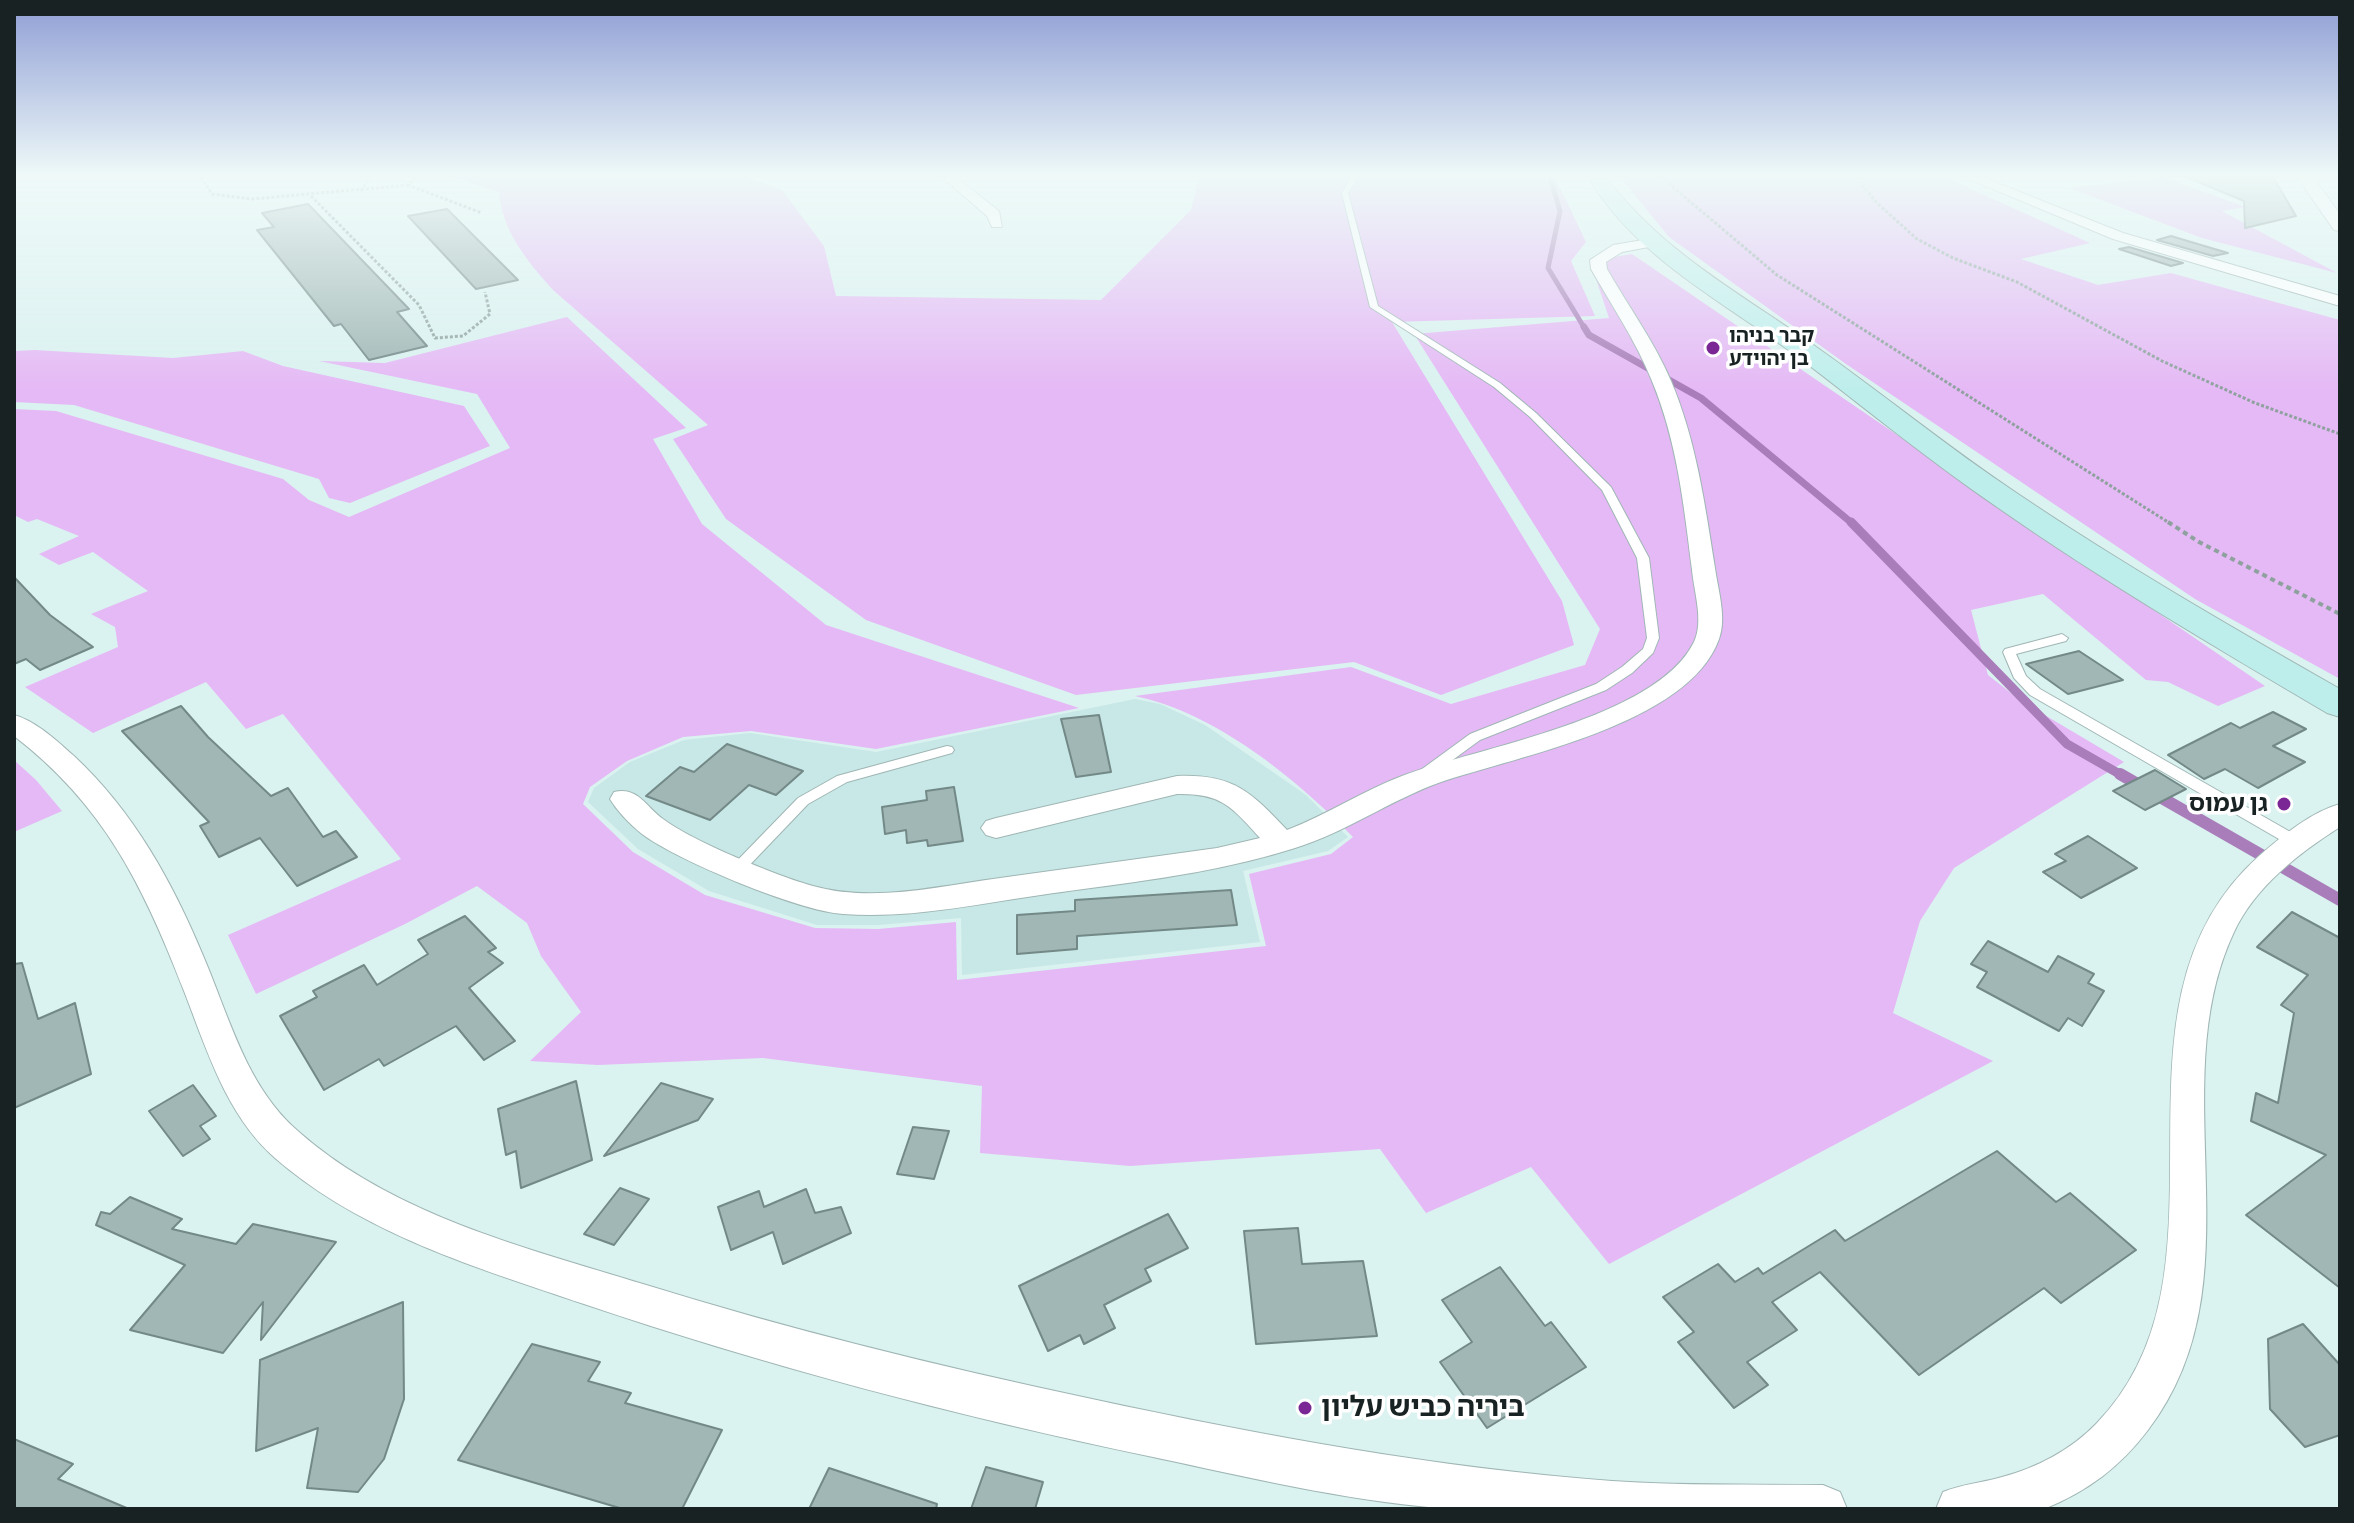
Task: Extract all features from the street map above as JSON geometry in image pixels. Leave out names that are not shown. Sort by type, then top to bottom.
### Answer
[{"type":"main road","points":[[1656,248],[1800,348],[2008,502],[2181,612],[2340,705]]},
{"type":"street","points":[[624,799],[653,827],[738,868],[806,896],[841,903],[903,903],[1217,859],[1281,842],[1323,827],[1368,801],[1416,780],[1573,734],[1659,692],[1688,666],[1706,642],[1710,617],[1685,451],[1661,378],[1599,269],[1598,260],[1605,253],[1627,248]]},
{"type":"street","points":[[2159,248],[2340,301]]},
{"type":"street","points":[[14,723],[75,770],[97,792],[135,845],[167,907],[237,1082],[267,1128],[313,1166],[413,1220],[519,1262],[714,1327],[945,1388],[1188,1443],[1342,1471],[1547,1498],[1617,1504],[1823,1509]]},
{"type":"street","points":[[996,828],[1177,785],[1204,783],[1221,786],[1238,798],[1281,842]]},
{"type":"street","points":[[1975,1508],[2051,1485],[2093,1458],[2128,1425],[2155,1386],[2174,1343],[2184,1296],[2190,1069],[2199,986],[2209,951],[2242,893],[2296,842],[2340,814]]},
{"type":"lane","points":[[1359,248],[1374,307],[1497,385],[1533,415],[1607,489],[1643,558],[1653,638],[1649,650],[1627,670],[1601,687],[1475,737],[1416,780]]},
{"type":"lane","points":[[2062,638],[2009,652],[2020,678],[2035,692],[2296,842]]},
{"type":"lane","points":[[738,868],[803,801],[842,779],[947,750]]},
{"type":"path","points":[[363,248],[419,305],[435,338],[463,336],[490,314],[485,292]]},
{"type":"path","points":[[1745,248],[1777,275],[1994,409],[2199,542],[2340,614]]},
{"type":"path","points":[[1934,248],[2017,282],[2162,361],[2255,403],[2340,434]]},
{"type":"shaded area","points":[[520,248],[824,248],[836,296],[1101,300],[1153,248],[1581,248],[1571,261],[1595,316],[1392,322],[1562,601],[1574,645],[1441,695],[1354,662],[1076,695],[866,620],[726,519],[673,439],[708,425],[553,290]]},
{"type":"shaded area","points":[[1684,248],[2068,248],[2021,259],[2098,285],[2171,273],[2340,320],[2340,679],[2195,599],[1846,364]]},
{"type":"shaded area","points":[[2241,248],[2291,248],[2337,273]]},
{"type":"shaded area","points":[[1632,254],[2265,686],[2218,706],[2168,682],[2146,680],[2043,594],[1971,610],[1988,675],[2021,701],[2124,762],[1954,868],[1920,921],[1893,1013],[1993,1061],[1609,1264],[1531,1167],[1426,1213],[1380,1149],[1130,1166],[980,1153],[982,1086],[763,1058],[598,1065],[530,1061],[581,1012],[541,956],[527,923],[477,886],[405,924],[256,994],[228,935],[401,859],[283,714],[246,729],[206,682],[93,733],[25,687],[118,647],[115,627],[91,614],[148,591],[93,552],[59,565],[39,554],[79,536],[37,519],[28,522],[14,515],[14,409],[56,411],[283,479],[309,500],[349,517],[510,448],[477,394],[319,361],[385,363],[567,317],[686,428],[653,439],[702,524],[826,625],[1079,708],[876,749],[751,731],[683,737],[627,761],[590,787],[583,804],[633,852],[705,895],[815,928],[878,929],[956,922],[957,980],[1266,946],[1249,874],[1331,854],[1353,837],[1307,793],[1253,751],[1195,717],[1135,696],[1351,667],[1451,704],[1585,665],[1600,629],[1414,334],[1609,318],[1590,261]]},
{"type":"shaded area","points":[[14,351],[173,358],[243,351],[283,366],[464,406],[490,446],[350,503],[329,498],[319,479],[74,405],[14,402]]},
{"type":"shaded area","points":[[1135,699],[1160,704],[1205,725],[1306,795],[1348,837],[1328,851],[1243,871],[1260,942],[962,975],[961,918],[879,925],[817,925],[709,891],[638,849],[588,802],[594,788],[630,762],[684,740],[750,733],[876,752]]},
{"type":"shaded area","points":[[14,760],[62,811],[14,832]]},
{"type":"building","points":[[271,248],[350,248],[409,309],[397,312],[427,346],[369,360],[341,324],[334,326]]},
{"type":"building","points":[[438,248],[486,248],[518,280],[476,289]]},
{"type":"building","points":[[2133,248],[2183,263],[2171,266],[2119,249]]},
{"type":"building","points":[[2185,248],[2211,248],[2228,253],[2213,256]]},
{"type":"building","points":[[14,577],[50,615],[93,647],[40,670],[26,659],[14,664]]},
{"type":"building","points":[[2079,651],[2123,680],[2068,694],[2026,664]]},
{"type":"building","points":[[181,706],[208,737],[271,796],[288,788],[323,837],[336,831],[357,857],[297,886],[260,838],[219,857],[200,826],[209,822],[122,731]]},
{"type":"building","points":[[2273,712],[2306,729],[2273,746],[2305,762],[2258,788],[2225,769],[2204,779],[2168,755],[2231,723],[2240,728]]},
{"type":"building","points":[[1099,715],[1111,772],[1076,777],[1061,719]]},
{"type":"building","points":[[727,744],[803,771],[776,795],[749,785],[710,820],[646,796],[680,767],[694,772]]},
{"type":"building","points":[[2155,770],[2186,789],[2145,810],[2113,791]]},
{"type":"building","points":[[954,787],[963,841],[928,846],[927,840],[907,843],[906,830],[885,834],[882,807],[927,800],[926,791]]},
{"type":"building","points":[[2088,836],[2137,868],[2081,898],[2043,872],[2066,861],[2055,854]]},
{"type":"building","points":[[1231,890],[1237,925],[1077,936],[1077,949],[1017,954],[1017,915],[1075,911],[1075,900]]},
{"type":"building","points":[[2292,912],[2340,938],[2340,1288],[2246,1215],[2326,1155],[2251,1121],[2256,1093],[2278,1103],[2294,1013],[2281,1005],[2308,975],[2257,947]]},
{"type":"building","points":[[465,916],[496,948],[488,952],[503,963],[469,988],[515,1041],[484,1060],[456,1026],[384,1066],[379,1059],[324,1090],[280,1016],[317,997],[313,991],[364,965],[377,985],[428,954],[418,940]]},
{"type":"building","points":[[1988,941],[2048,972],[2058,956],[2094,974],[2088,983],[2104,991],[2082,1026],[2068,1018],[2059,1031],[1977,987],[1987,972],[1971,964]]},
{"type":"building","points":[[22,963],[38,1019],[75,1003],[91,1074],[14,1108],[14,964]]},
{"type":"building","points":[[576,1081],[592,1160],[521,1188],[516,1151],[506,1155],[498,1109]]},
{"type":"building","points":[[661,1083],[713,1099],[698,1120],[604,1156]]},
{"type":"building","points":[[193,1085],[216,1116],[200,1126],[210,1139],[183,1156],[149,1111]]},
{"type":"building","points":[[913,1127],[949,1131],[934,1179],[897,1174]]},
{"type":"building","points":[[1997,1151],[2056,1202],[2070,1193],[2136,1250],[2061,1303],[2044,1288],[1919,1375],[1820,1272],[1772,1302],[1797,1330],[1747,1362],[1768,1385],[1734,1408],[1678,1342],[1694,1332],[1663,1297],[1718,1264],[1735,1282],[1758,1268],[1763,1274],[1835,1230],[1845,1241]]},
{"type":"building","points":[[620,1188],[649,1199],[614,1245],[584,1234]]},
{"type":"building","points":[[806,1189],[815,1213],[841,1207],[851,1233],[783,1264],[773,1232],[731,1250],[718,1207],[759,1191],[764,1207]]},
{"type":"building","points":[[130,1197],[182,1219],[172,1229],[236,1244],[253,1224],[336,1242],[261,1340],[263,1302],[223,1353],[130,1330],[185,1265],[96,1225],[101,1212],[110,1214]]},
{"type":"building","points":[[1168,1214],[1188,1248],[1145,1269],[1151,1281],[1104,1305],[1115,1328],[1084,1344],[1080,1335],[1048,1351],[1019,1286]]},
{"type":"building","points":[[1298,1228],[1302,1264],[1363,1261],[1377,1336],[1256,1344],[1244,1231]]},
{"type":"building","points":[[1500,1267],[1545,1326],[1551,1322],[1586,1367],[1487,1428],[1440,1362],[1472,1342],[1442,1300]]},
{"type":"building","points":[[403,1302],[404,1399],[384,1459],[358,1492],[307,1488],[318,1428],[256,1451],[260,1360]]},
{"type":"building","points":[[2303,1324],[2340,1365],[2340,1435],[2305,1447],[2270,1409],[2268,1339]]},
{"type":"building","points":[[532,1344],[600,1362],[588,1381],[631,1393],[625,1403],[722,1430],[682,1509],[623,1509],[458,1460]]},
{"type":"building","points":[[14,1439],[73,1464],[58,1479],[129,1509],[14,1509]]},
{"type":"building","points":[[986,1467],[1043,1482],[1035,1509],[971,1509]]},
{"type":"building","points":[[829,1468],[937,1504],[936,1509],[809,1509]]},
{"type":"waterway","points":[[1552,248],[1548,268],[1585,329]]},
{"type":"waterway","points":[[1584,327],[1589,335],[1701,398],[1853,524]]},
{"type":"waterway","points":[[1853,524],[2067,744],[2123,776]]},
{"type":"waterway","points":[[2120,774],[2340,900]]},
{"type":"place","name":"קבר בניהו בן יהוידע","points":[[1713,348]]},
{"type":"place","name":"גן עמוס","points":[[2284,804]]},
{"type":"place","name":"ביריה כביש עליון","points":[[1305,1408]]}]
